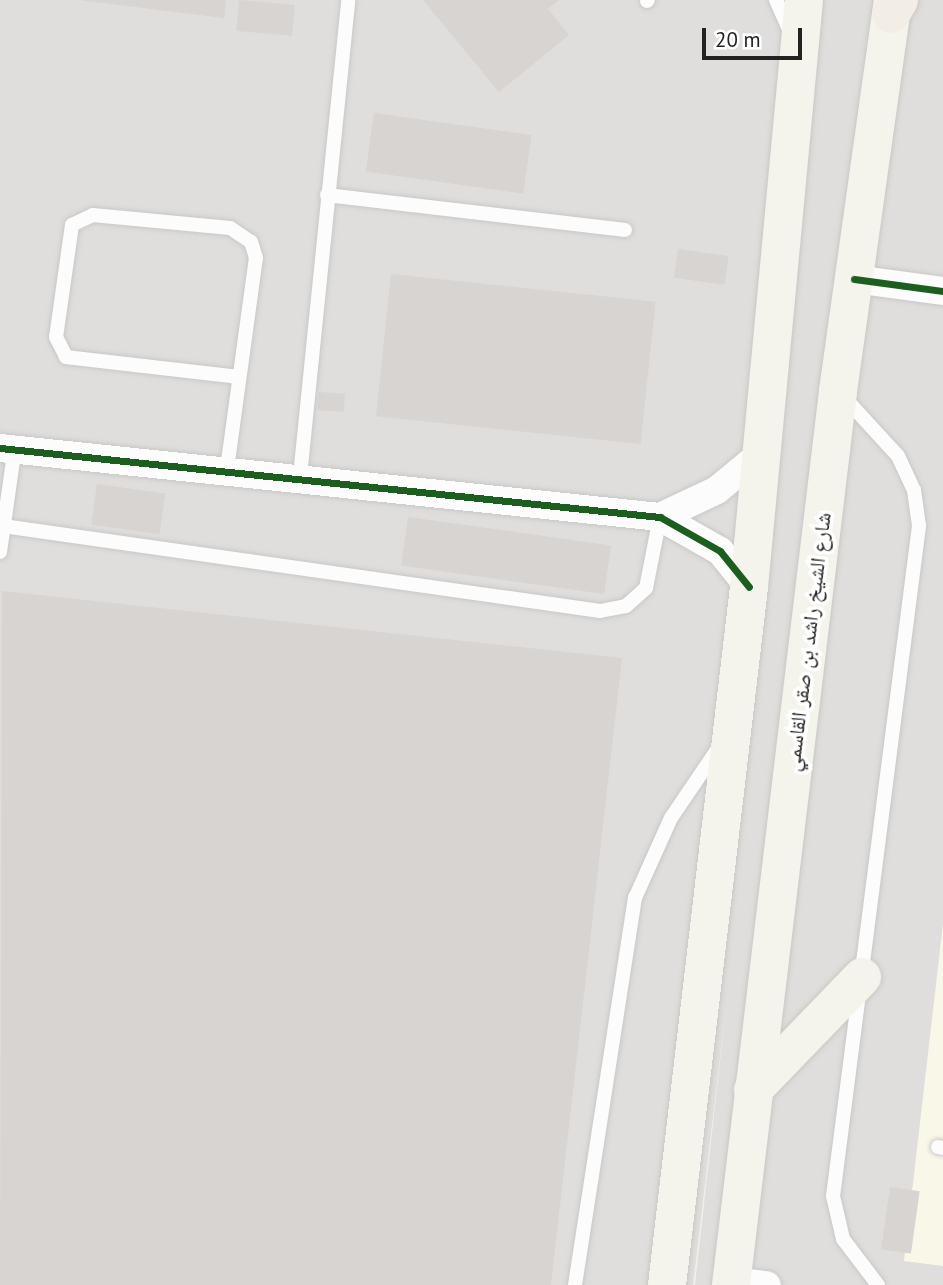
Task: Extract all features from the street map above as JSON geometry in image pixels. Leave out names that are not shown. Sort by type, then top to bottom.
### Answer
[{"type":"main road","points":[[667,1285],[749,587],[804,0]]},
{"type":"main road","name":"شارع الشيخ راشد بن صقر القاسمي","points":[[743,1284],[753,1090],[838,391],[894,5]]},
{"type":"main road","points":[[753,1090],[862,977]]},
{"type":"street","points":[[854,279],[943,291]]},
{"type":"street","points":[[5,444],[660,517],[720,551],[749,587]]},
{"type":"street","points":[[660,517],[717,490],[763,452]]},
{"type":"lane","points":[[300,476],[348,0]]},
{"type":"lane","points":[[776,0],[798,55]]},
{"type":"lane","points":[[327,195],[625,230]]},
{"type":"lane","points":[[227,469],[256,258],[245,236],[230,229],[93,215],[72,225],[56,337],[66,356],[239,377]]},
{"type":"lane","points":[[838,391],[898,456],[914,490],[919,526],[833,1196],[843,1239],[878,1285]]},
{"type":"lane","points":[[0,552],[5,444]]},
{"type":"lane","points":[[3,526],[600,611],[626,606],[646,588],[660,517]]},
{"type":"lane","points":[[575,1285],[635,898],[671,818],[733,726]]},
{"type":"shaded area","points":[[0,0],[943,0],[943,1285],[695,1285],[728,990],[693,1285],[0,1285]]},
{"type":"shaded area","points":[[943,924],[943,1266],[904,1261]]},
{"type":"building","points":[[79,0],[226,0],[224,18]]},
{"type":"building","points":[[239,0],[295,5],[292,36],[236,31]]},
{"type":"building","points":[[423,0],[559,0],[548,9],[569,35],[499,92]]},
{"type":"building","points":[[374,113],[531,135],[523,194],[366,171]]},
{"type":"building","points":[[678,249],[729,256],[724,285],[674,278]]},
{"type":"building","points":[[391,274],[656,302],[641,444],[376,416]]},
{"type":"building","points":[[319,392],[345,394],[344,412],[318,410]]},
{"type":"building","points":[[97,484],[165,494],[160,534],[91,525]]},
{"type":"building","points":[[408,517],[611,546],[604,594],[401,566]]},
{"type":"building","points":[[2,591],[622,658],[551,1285],[0,1285]]},
{"type":"building","points":[[890,1187],[920,1191],[911,1254],[881,1249]]},
{"type":"cycle path","points":[[854,279],[943,291]]},
{"type":"cycle path","points":[[0,448],[660,517],[720,551],[749,587]]}]
